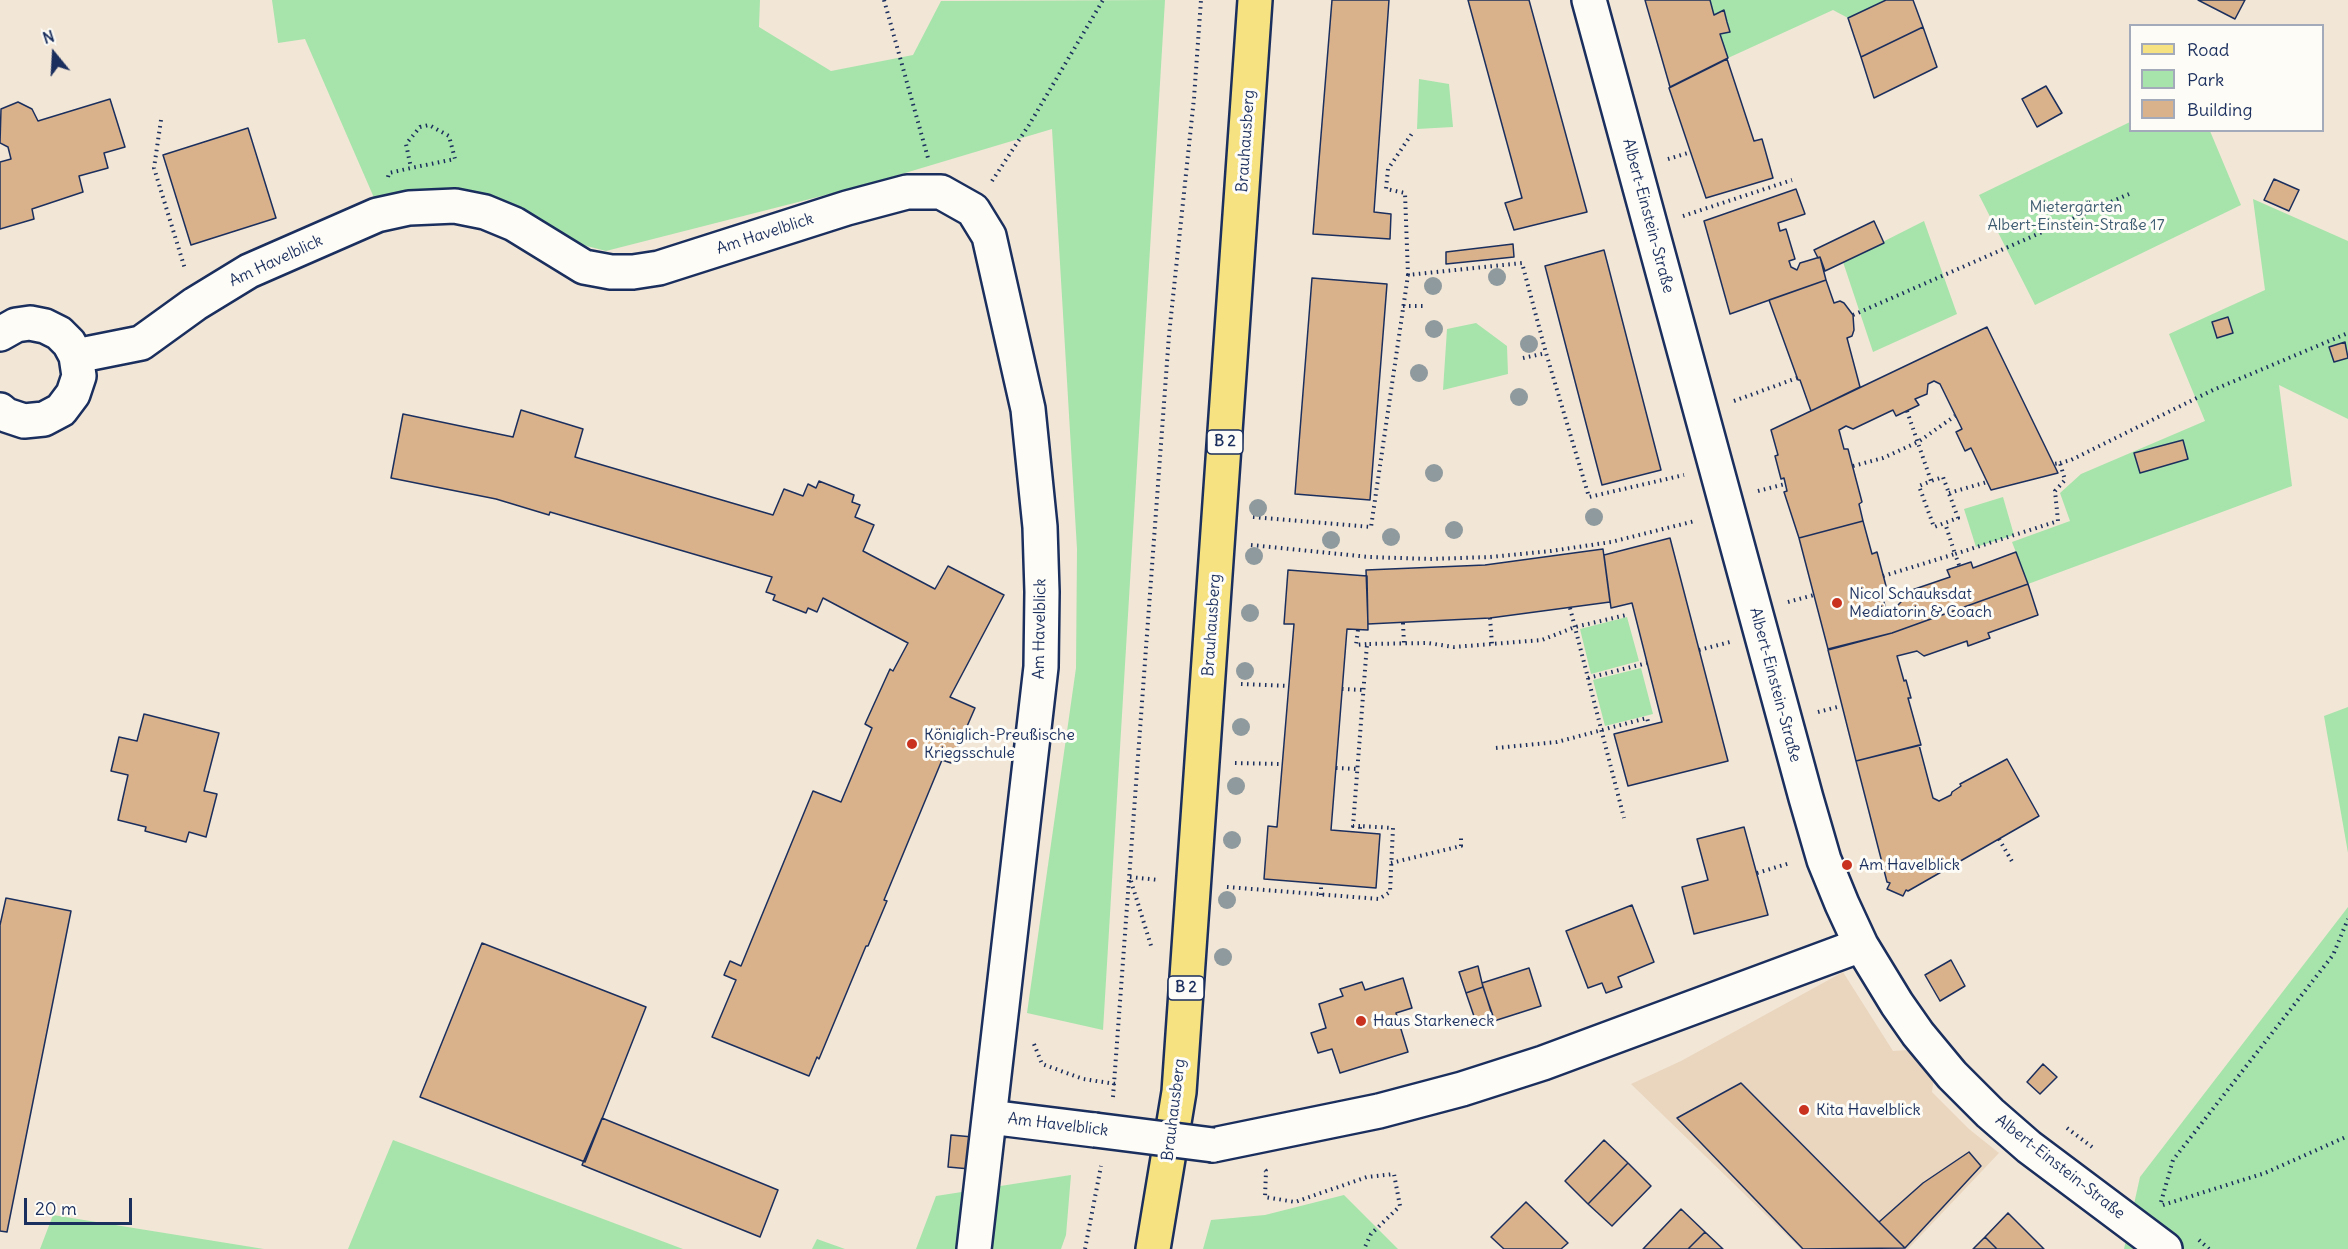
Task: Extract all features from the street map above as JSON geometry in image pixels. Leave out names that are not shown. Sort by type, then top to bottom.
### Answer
[{"type":"main road","name":"Brauhausberg","points":[[1153,1249],[1179,1092],[1256,0]]},
{"type":"street","name":"Albert-Einstein-Straße","points":[[1589,0],[1818,842],[1842,903],[1862,945],[1918,1034],[1952,1075],[2029,1147],[2179,1242]]},
{"type":"street","name":"Am Havelblick","points":[[76,356],[141,343],[195,304],[249,271],[377,215],[409,208],[455,206],[485,212],[514,224],[584,267],[610,272],[633,272],[659,268],[847,208],[907,192],[941,192],[974,210],[990,236],[1028,409],[1040,526],[1042,581],[1041,667],[990,1117],[1213,1145],[1379,1111],[1462,1089],[1543,1063],[1862,945]]},
{"type":"street","points":[[0,333],[16,325],[30,323],[45,326],[59,333],[69,343],[76,356],[79,376],[73,394],[61,410],[44,419],[24,421],[0,411]]},
{"type":"street","points":[[974,1249],[990,1117]]},
{"type":"path","points":[[884,0],[928,160]]},
{"type":"path","points":[[974,210],[1029,125],[1103,0]]},
{"type":"path","points":[[1084,1249],[1103,1132],[1116,1083],[1169,334],[1194,98],[1201,0]]},
{"type":"path","points":[[161,120],[154,168],[181,256]]},
{"type":"path","points":[[411,168],[406,144],[420,127],[429,125],[449,136],[455,159]]},
{"type":"path","points":[[1218,528],[1371,527],[1408,275],[1405,192],[1386,189],[1388,169],[1413,132]]},
{"type":"path","points":[[1674,157],[1691,152]]},
{"type":"path","points":[[1651,226],[1792,180]]},
{"type":"path","points":[[1853,315],[2129,194]]},
{"type":"path","points":[[1408,275],[1522,263],[1546,353],[1589,496],[1717,468]]},
{"type":"path","points":[[1403,306],[1424,306]]},
{"type":"path","points":[[2053,465],[2071,460],[2213,390],[2348,333]]},
{"type":"path","points":[[1523,358],[1546,353]]},
{"type":"path","points":[[1750,395],[1797,378]]},
{"type":"path","points":[[1907,411],[1931,482]]},
{"type":"path","points":[[1853,466],[1883,458],[1918,442],[1955,416]]},
{"type":"path","points":[[1883,576],[2058,521],[2055,491],[2065,480],[2060,463]]},
{"type":"path","points":[[1943,477],[1959,518],[1934,527],[1918,486],[1931,482],[1943,477]]},
{"type":"path","points":[[1949,493],[1987,482]]},
{"type":"path","points":[[1218,528],[1369,557],[1430,559],[1490,557],[1611,542],[1670,529],[1729,512]]},
{"type":"path","points":[[1945,523],[1959,566]]},
{"type":"path","points":[[1570,608],[1624,818]]},
{"type":"path","points":[[1358,630],[1356,645],[1428,643],[1454,647],[1542,640],[1575,627],[1626,615]]},
{"type":"path","points":[[1490,618],[1492,644]]},
{"type":"path","points":[[1403,623],[1404,644]]},
{"type":"path","points":[[1130,878],[1379,899],[1390,892],[1393,828],[1353,826],[1366,644]]},
{"type":"path","points":[[1588,678],[1647,663]]},
{"type":"path","points":[[1252,685],[1288,686]]},
{"type":"path","points":[[1342,689],[1363,690]]},
{"type":"path","points":[[1496,748],[1557,742],[1647,718],[1649,725]]},
{"type":"path","points":[[1246,763],[1282,764]]},
{"type":"path","points":[[1336,768],[1357,769]]},
{"type":"path","points":[[1360,826],[1360,832]]},
{"type":"path","points":[[1391,863],[1461,846],[1461,837]]},
{"type":"path","points":[[1999,839],[2014,865]]},
{"type":"path","points":[[1321,883],[1321,895]]},
{"type":"path","points":[[2160,1206],[2173,1160],[2333,955],[2348,919]]},
{"type":"path","points":[[1002,1023],[1028,1025],[1042,1064],[1083,1079],[1116,1083]]},
{"type":"path","points":[[2063,1125],[2098,1152]]},
{"type":"path","points":[[2160,1206],[2265,1173],[2348,1136]]},
{"type":"path","points":[[1266,1171],[1265,1197],[1295,1202],[1367,1177],[1394,1174],[1400,1206],[1371,1234],[1364,1249]]},
{"type":"path","points":[[2151,1198],[2168,1213]]},
{"type":"path","points":[[2179,1242],[2209,1249]]},
{"type":"shaded area","name":"Kita Havelblick","points":[[1843,972],[1893,1051],[1907,1050],[1934,1077],[1932,1092],[1969,1129],[1999,1153],[1908,1249],[1801,1249],[1631,1084],[1681,1061]]},
{"type":"green space","points":[[272,0],[760,0],[759,27],[831,71],[913,55],[941,1],[1165,0],[1103,1030],[1027,1013],[1076,668],[1077,549],[1052,129],[865,185],[606,251],[575,243],[519,209],[473,192],[421,189],[375,200],[305,39],[278,43]]},
{"type":"green space","points":[[1710,0],[1886,0],[1848,18],[1833,10],[1728,58],[1720,34],[1730,32],[1727,22],[1723,10],[1714,15]]},
{"type":"green space","points":[[1419,79],[1449,84],[1453,127],[1417,129]]},
{"type":"green space","name":"Mietergärten Albert-Einstein-Straße 17","points":[[2129,122],[2129,132],[2210,132],[2241,205],[2035,305],[1979,195]]},
{"type":"green space","points":[[2253,199],[2348,241],[2348,419],[2279,385],[2292,486],[2028,584],[2012,542],[2070,521],[2060,493],[2081,474],[2205,421],[2169,334],[2265,290]]},
{"type":"green space","points":[[1924,221],[1957,314],[1873,352],[1843,262]]},
{"type":"green space","points":[[1476,323],[1507,346],[1508,374],[1443,390],[1447,329]]},
{"type":"green space","points":[[2003,497],[2014,535],[1976,547],[1964,509]]},
{"type":"green space","points":[[1627,617],[1639,661],[1591,674],[1580,629]]},
{"type":"green space","points":[[1641,668],[1653,714],[1605,726],[1593,680]]},
{"type":"green space","points":[[2348,707],[2348,853],[2324,716]]},
{"type":"green space","points":[[2348,907],[2348,1249],[2124,1249],[2140,1177]]},
{"type":"green space","points":[[393,1140],[683,1249],[348,1249]]},
{"type":"green space","points":[[1071,1175],[1066,1235],[1061,1249],[916,1249],[936,1196]]},
{"type":"green space","points":[[1344,1195],[1398,1249],[1203,1249],[1211,1220],[1265,1215]]},
{"type":"green space","points":[[53,1215],[264,1249],[40,1249]]},
{"type":"green space","points":[[817,1239],[845,1249],[812,1249]]},
{"type":"building","points":[[1332,0],[1389,0],[1374,212],[1391,214],[1390,239],[1313,234]]},
{"type":"building","points":[[1468,0],[1529,0],[1587,212],[1514,230],[1505,203],[1522,198]]},
{"type":"building","points":[[1645,0],[1710,0],[1714,15],[1724,10],[1730,32],[1720,34],[1728,58],[1670,87]]},
{"type":"building","points":[[1886,0],[1913,0],[1923,27],[1861,57],[1848,18]]},
{"type":"building","points":[[2198,0],[2245,0],[2235,19]]},
{"type":"building","points":[[1923,27],[1937,67],[1874,98],[1861,57]]},
{"type":"building","points":[[1727,59],[1754,141],[1762,139],[1773,178],[1706,198],[1669,88]]},
{"type":"building","points":[[2046,86],[2062,113],[2037,127],[2022,99]]},
{"type":"building","points":[[110,99],[125,147],[104,153],[108,168],[79,176],[83,192],[32,209],[34,219],[0,229],[0,162],[11,159],[8,147],[0,143],[1,109],[18,102],[32,109],[38,121]]},
{"type":"building","points":[[248,128],[276,218],[191,245],[163,155]]},
{"type":"building","points":[[2274,179],[2299,190],[2289,211],[2264,200]]},
{"type":"building","points":[[1796,189],[1805,214],[1778,223],[1780,231],[1786,229],[1795,259],[1789,261],[1791,267],[1797,270],[1800,263],[1820,257],[1826,280],[1730,314],[1704,221]]},
{"type":"building","points":[[1874,221],[1884,243],[1825,271],[1820,257],[1818,258],[1814,250]]},
{"type":"building","points":[[1513,244],[1514,257],[1446,264],[1446,252]]},
{"type":"building","points":[[1604,250],[1661,470],[1602,485],[1545,266]]},
{"type":"building","points":[[1312,278],[1387,284],[1370,500],[1295,494]]},
{"type":"building","points":[[1826,280],[1834,303],[1840,301],[1844,303],[1853,315],[1854,330],[1852,336],[1847,338],[1860,387],[1811,411],[1769,300]]},
{"type":"building","points":[[2228,317],[2233,333],[2217,338],[2212,322]]},
{"type":"building","points":[[1987,327],[2058,473],[1991,490],[1971,448],[1965,451],[1956,432],[1962,429],[1940,384],[1934,381],[1928,384],[1927,394],[1915,399],[1919,405],[1896,416],[1893,410],[1853,429],[1846,426],[1839,430],[1844,449],[1848,449],[1862,502],[1859,504],[1863,521],[1799,538],[1784,492],[1787,491],[1784,478],[1781,479],[1775,456],[1778,455],[1771,430]]},
{"type":"building","points":[[2345,342],[2348,358],[2334,362],[2329,347]]},
{"type":"building","name":"Königlich-Preußische Kriegsschule","points":[[521,410],[583,429],[575,457],[773,515],[784,489],[803,496],[808,484],[816,488],[819,481],[854,495],[852,502],[860,505],[855,517],[874,525],[863,551],[935,589],[948,566],[1004,595],[950,697],[975,708],[951,763],[942,760],[884,900],[887,901],[819,1059],[817,1057],[809,1076],[712,1037],[736,980],[724,975],[730,961],[741,966],[813,791],[841,802],[872,728],[865,724],[890,669],[893,671],[908,643],[823,598],[817,612],[808,608],[806,613],[773,600],[775,595],[766,592],[772,577],[550,512],[549,515],[496,499],[391,478],[403,414],[513,437]]},
{"type":"building","points":[[2183,440],[2188,459],[2140,473],[2134,453]]},
{"type":"building","points":[[1863,521],[1872,554],[1877,552],[1886,586],[1880,587],[1886,610],[1895,608],[1906,592],[1950,577],[1947,570],[1971,562],[1973,568],[2016,552],[2028,584],[1892,633],[1828,649],[1799,538]]},
{"type":"building","points":[[1670,538],[1728,761],[1628,786],[1614,734],[1662,722],[1632,603],[1611,608],[1604,555]]},
{"type":"building","points":[[1603,549],[1610,602],[1490,618],[1368,624],[1366,570],[1485,565]]},
{"type":"building","points":[[1288,570],[1367,576],[1368,630],[1347,629],[1331,830],[1380,834],[1376,888],[1264,879],[1268,826],[1277,827],[1294,624],[1284,624]]},
{"type":"building","points":[[2028,584],[2038,615],[1988,633],[1990,638],[1968,646],[1967,641],[1924,656],[1917,651],[1897,656],[1911,698],[1908,698],[1921,745],[1856,761],[1828,650],[1892,633]]},
{"type":"building","points":[[144,714],[219,733],[204,791],[217,794],[206,837],[189,832],[186,842],[145,831],[146,827],[118,820],[128,775],[111,771],[119,737],[137,741]]},
{"type":"building","points":[[1919,745],[1933,798],[1939,801],[1951,795],[1961,786],[1960,784],[2007,759],[2039,816],[1908,891],[1906,890],[1903,896],[1887,889],[1890,883],[1887,882],[1856,761]]},
{"type":"building","points":[[1744,827],[1768,915],[1694,934],[1682,887],[1708,880],[1697,839]]},
{"type":"building","points":[[6,898],[71,911],[7,1232],[0,1231],[0,925]]},
{"type":"building","points":[[1632,905],[1654,962],[1618,977],[1622,987],[1606,993],[1602,983],[1588,988],[1566,931]]},
{"type":"building","points":[[482,943],[646,1007],[585,1162],[420,1097]]},
{"type":"building","points":[[1951,960],[1965,986],[1940,1001],[1925,975]]},
{"type":"building","points":[[1478,966],[1483,987],[1466,993],[1459,972]]},
{"type":"building","points":[[1529,968],[1541,1006],[1494,1021],[1482,983]]},
{"type":"building","name":"Haus Starkeneck","points":[[1403,978],[1412,1008],[1396,1013],[1408,1052],[1340,1073],[1332,1049],[1318,1053],[1311,1033],[1326,1028],[1319,1004],[1343,996],[1340,989],[1362,982],[1365,990]]},
{"type":"building","points":[[1483,987],[1493,1016],[1476,1022],[1466,993]]},
{"type":"building","points":[[2043,1064],[2057,1077],[2040,1094],[2027,1082]]},
{"type":"building","points":[[1741,1083],[1905,1248],[1803,1249],[1677,1118]]},
{"type":"building","points":[[602,1118],[778,1190],[760,1237],[582,1165]]},
{"type":"building","points":[[951,1135],[973,1137],[970,1169],[948,1167]]},
{"type":"building","points":[[1604,1140],[1628,1163],[1588,1204],[1565,1181]]},
{"type":"building","points":[[1969,1152],[1981,1166],[1905,1248],[1879,1222],[1923,1183]]},
{"type":"building","points":[[1628,1163],[1651,1186],[1612,1226],[1588,1204]]},
{"type":"building","points":[[1526,1202],[1568,1243],[1561,1249],[1504,1249],[1491,1237]]},
{"type":"building","points":[[1681,1209],[1705,1232],[1688,1249],[1643,1249]]},
{"type":"building","points":[[2008,1213],[2044,1249],[1997,1249],[1985,1237]]},
{"type":"building","points":[[1705,1232],[1723,1249],[1688,1249]]},
{"type":"building","points":[[1985,1237],[1997,1249],[1973,1249]]},
{"type":"place","name":"Nicol Schauksdat Mediatorin & Coach","points":[[1837,603]]},
{"type":"place","name":"Königlich-Preußische Kriegsschule","points":[[912,744]]},
{"type":"place","name":"Am Havelblick","points":[[1847,865]]},
{"type":"place","name":"Haus Starkeneck","points":[[1361,1021]]},
{"type":"place","name":"Kita Havelblick","points":[[1804,1110]]}]
